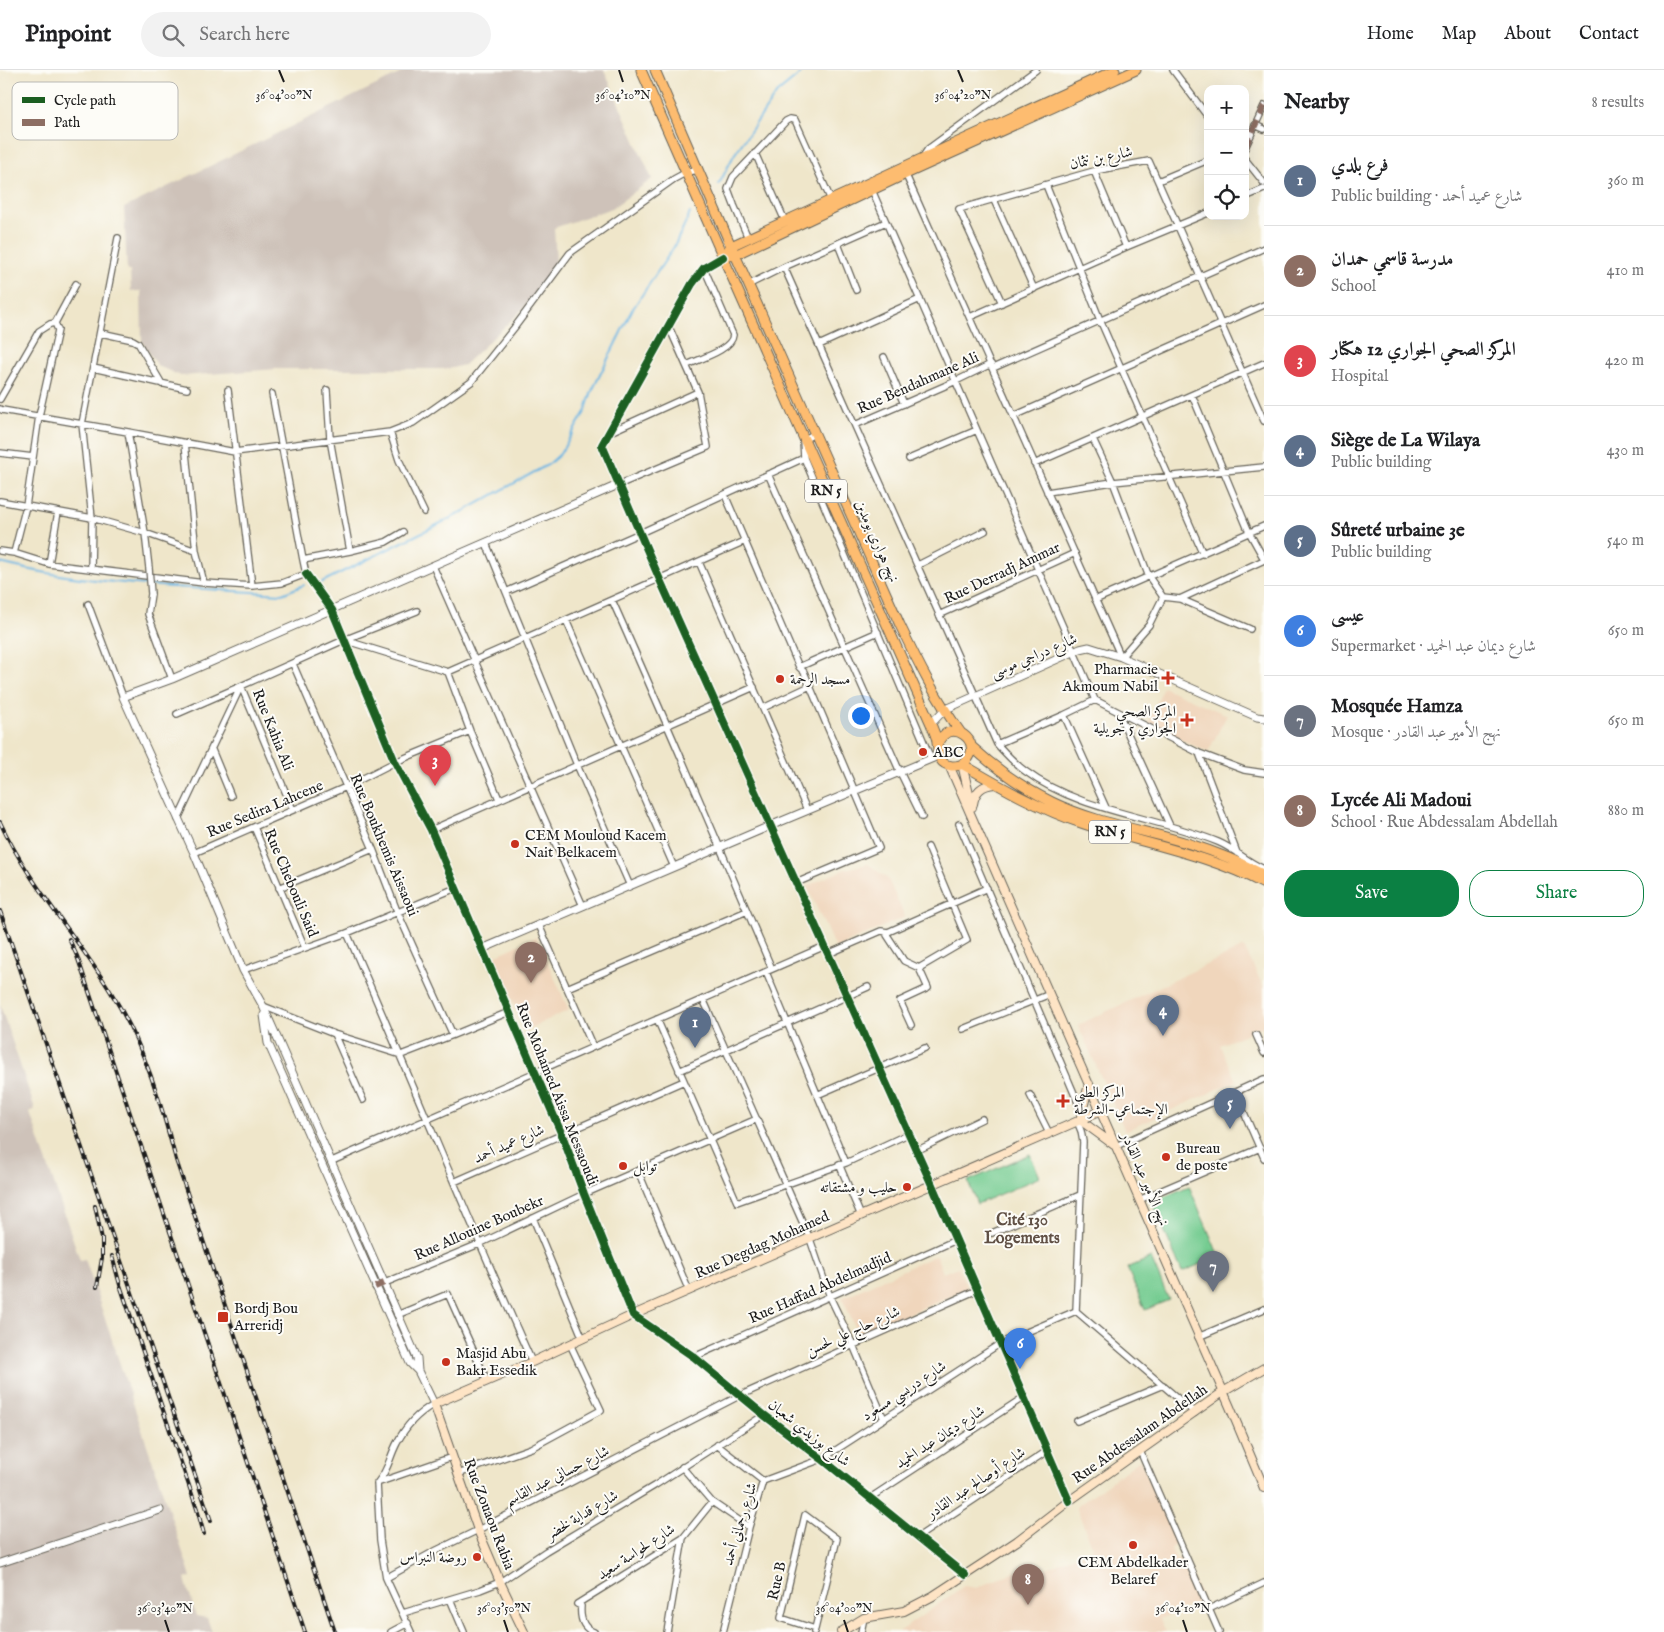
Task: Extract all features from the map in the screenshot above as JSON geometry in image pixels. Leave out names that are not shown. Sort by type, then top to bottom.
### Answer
[{"type":"main road","name":"RN 5","points":[[641,70],[723,257]]},
{"type":"main road","name":"RN 5","points":[[655,70],[733,250]]},
{"type":"main road","points":[[733,250],[872,190],[920,160],[1115,70]]},
{"type":"main road","points":[[723,257],[748,238],[831,200],[904,171],[1136,70]]},
{"type":"main road","points":[[668,132],[680,127]]},
{"type":"main road","name":"نهج هواري بومدين","points":[[733,250],[900,625],[923,673],[944,710],[961,733]]},
{"type":"main road","name":"نهج هواري بومدين","points":[[723,257],[931,724],[938,744]]},
{"type":"main road","points":[[947,733],[961,733],[968,738],[971,746],[970,756],[962,764],[949,765],[935,757],[938,744],[947,733]]},
{"type":"main road","name":"RN 5","points":[[971,746],[1016,781],[1053,802],[1089,816],[1214,852],[1264,875]]},
{"type":"main road","name":"RN 5","points":[[962,764],[995,784],[1069,819],[1114,834],[1195,856],[1241,873],[1264,884]]},
{"type":"main road","name":"نهج الأمير عبد القادر","points":[[962,764],[976,826]]},
{"type":"main road","name":"نهج الأمير عبد القادر","points":[[949,765],[1264,1488]]},
{"type":"main road","points":[[972,809],[973,800],[978,791],[985,786],[995,784]]},
{"type":"main road","points":[[1089,1084],[1080,1118],[1116,1146]]},
{"type":"main road","name":"Rue Degdag Mohamed","points":[[434,1404],[1049,1134],[1080,1118],[1101,1111]]},
{"type":"main road","name":"Rue Abdessalam Abdellah","points":[[841,1632],[864,1618],[904,1611],[933,1596],[1017,1541],[1069,1501],[1223,1392],[1264,1368]]},
{"type":"main road","name":"Rue Zouaou Rabia","points":[[434,1404],[478,1530],[524,1632]]},
{"type":"street","points":[[920,160],[928,149],[1036,70]]},
{"type":"street","points":[[1173,70],[1204,112]]},
{"type":"street","points":[[1249,139],[1264,106]]},
{"type":"street","points":[[748,238],[728,189],[733,177],[790,119],[796,120],[831,200]]},
{"type":"street","points":[[1255,125],[1264,129]]},
{"type":"street","points":[[755,153],[785,221]]},
{"type":"street","name":"شارع بن نثمان","points":[[1002,303],[959,209],[1094,171],[1149,161],[1264,421]]},
{"type":"street","points":[[1158,181],[1204,162]]},
{"type":"street","points":[[1249,164],[1264,183]]},
{"type":"street","points":[[0,408],[2,410],[234,452],[390,432],[414,423],[471,382],[570,253],[674,179],[687,172],[699,170]]},
{"type":"street","points":[[904,171],[1121,657],[1149,625],[1163,597]]},
{"type":"street","points":[[1094,171],[1126,247]]},
{"type":"street","points":[[1046,185],[1100,320],[1203,554]]},
{"type":"street","points":[[1249,195],[1264,189]]},
{"type":"street","points":[[872,190],[1096,700],[1198,753],[1244,770],[1264,773]]},
{"type":"street","points":[[994,200],[1034,290]]},
{"type":"street","points":[[970,317],[1034,290],[1126,247],[1204,215]]},
{"type":"street","points":[[748,285],[886,222]]},
{"type":"street","points":[[91,569],[92,518],[82,424],[118,238]]},
{"type":"street","points":[[838,244],[856,290]]},
{"type":"street","name":"Rue Bendahmane Ali","points":[[856,425],[1264,248]]},
{"type":"street","points":[[723,257],[704,268],[692,284],[602,445],[660,580],[932,1185],[1069,1501]]},
{"type":"street","points":[[784,267],[997,744],[1012,760],[1038,780],[1079,799],[1219,842],[1252,864],[1264,869]]},
{"type":"street","points":[[687,365],[725,348],[733,338],[704,268]]},
{"type":"street","points":[[0,400],[39,331],[55,323],[76,284]]},
{"type":"street","points":[[819,345],[920,299]]},
{"type":"street","points":[[1014,416],[1264,305]]},
{"type":"street","points":[[14,553],[26,506],[39,416],[58,330],[55,323]]},
{"type":"street","points":[[122,697],[172,679],[708,447],[698,392],[669,327]]},
{"type":"street","points":[[101,333],[138,343],[162,384]]},
{"type":"street","points":[[884,357],[904,404]]},
{"type":"street","points":[[1034,464],[1264,363]]},
{"type":"street","points":[[93,368],[187,389]]},
{"type":"street","points":[[228,390],[234,452],[252,586]]},
{"type":"street","points":[[327,390],[330,439],[350,551]]},
{"type":"street","points":[[610,432],[698,392]]},
{"type":"street","points":[[272,394],[306,574],[332,610]]},
{"type":"street","points":[[1180,599],[1264,560],[1249,532],[1192,395]]},
{"type":"street","points":[[909,458],[977,430]]},
{"type":"street","points":[[128,432],[149,568],[151,594],[148,614],[172,679]]},
{"type":"street","points":[[390,432],[399,460],[424,512]]},
{"type":"street","points":[[482,949],[935,757],[878,632],[804,458],[803,440],[814,434]]},
{"type":"street","points":[[1092,439],[1113,482],[1149,577],[1163,597],[1180,599],[1250,629]]},
{"type":"street","points":[[185,443],[196,551],[204,583]]},
{"type":"street","points":[[0,453],[33,457]]},
{"type":"street","points":[[506,592],[804,458]]},
{"type":"street","points":[[1047,492],[1113,482],[1264,467]]},
{"type":"street","points":[[768,474],[900,772],[922,817]]},
{"type":"street","points":[[725,495],[799,667],[804,672],[879,848],[796,883]]},
{"type":"street","points":[[0,501],[92,518],[145,533],[196,551]]},
{"type":"street","points":[[49,564],[58,512]]},
{"type":"street","points":[[1094,600],[1264,526]]},
{"type":"street","points":[[918,565],[985,531]]},
{"type":"street","points":[[303,560],[386,542],[402,532]]},
{"type":"street","points":[[344,640],[448,672],[745,541]]},
{"type":"street","points":[[486,543],[577,764],[630,886]]},
{"type":"street","points":[[0,551],[14,553],[49,564],[204,583],[252,586],[282,583],[306,574]]},
{"type":"street","name":"Rue Derradj Ammar","points":[[939,615],[1075,553]]},
{"type":"street","points":[[699,562],[807,810]]},
{"type":"street","points":[[433,566],[583,906]]},
{"type":"street","points":[[612,600],[747,911],[787,1023],[817,1095],[861,1216]]},
{"type":"street","points":[[88,604],[122,697],[194,853],[242,970],[263,1006],[332,1161],[417,1358],[418,1371]]},
{"type":"street","name":"Rue Mohamed Aissa Messaoudi","points":[[332,610],[395,762],[430,830],[456,888],[562,1135],[633,1315]]},
{"type":"street","points":[[177,714],[344,640],[416,611]]},
{"type":"street","points":[[566,620],[674,866]]},
{"type":"street","points":[[799,667],[878,632]]},
{"type":"street","name":"شارع دراجي موسى","points":[[931,724],[944,710],[1089,647],[1121,657],[1257,717],[1264,718]]},
{"type":"street","name":"Rue Boukhemis Aissaoui","points":[[293,664],[373,849],[397,911],[453,1035]]},
{"type":"street","points":[[448,672],[470,731],[499,799]]},
{"type":"street","points":[[178,819],[242,686]]},
{"type":"street","name":"Rue Kahia Ali","points":[[242,686],[293,810]]},
{"type":"street","points":[[763,708],[810,686]]},
{"type":"street","points":[[430,830],[754,687]]},
{"type":"street","points":[[997,744],[1064,716],[1096,700]]},
{"type":"street","points":[[1118,712],[1170,826]]},
{"type":"street","points":[[1064,716],[1106,808]]},
{"type":"street","name":"Rue Sedira Lahcene","points":[[194,853],[346,787],[395,762],[470,731]]},
{"type":"street","points":[[212,750],[231,796]]},
{"type":"street","points":[[1198,753],[1237,853]]},
{"type":"street","points":[[959,824],[1035,1000],[1080,1118],[1083,1142],[1076,1311],[1195,1413]]},
{"type":"street","name":"Rue Chebouli Said","points":[[254,827],[305,948]]},
{"type":"street","points":[[919,968],[967,940],[928,847]]},
{"type":"street","points":[[279,888],[373,849]]},
{"type":"street","points":[[242,970],[347,933],[456,888]]},
{"type":"street","points":[[828,954],[881,931],[888,932],[986,888]]},
{"type":"street","points":[[567,988],[747,911]]},
{"type":"street","points":[[539,925],[593,1047]]},
{"type":"street","points":[[888,932],[904,961],[919,968],[928,988],[900,1001],[911,1025]]},
{"type":"street","points":[[347,933],[401,1055],[479,1244],[532,1362]]},
{"type":"street","points":[[332,1161],[824,946]]},
{"type":"street","points":[[680,1071],[868,988]]},
{"type":"street","points":[[963,1029],[1050,994]]},
{"type":"street","points":[[703,999],[810,1239],[830,1297],[853,1345],[884,1419]]},
{"type":"street","points":[[263,1006],[334,1034],[401,1055],[509,1012]]},
{"type":"street","points":[[263,1006],[268,1043],[375,1287],[410,1363],[418,1371],[434,1404],[422,1411],[412,1422],[397,1443],[386,1473],[377,1483],[380,1540],[386,1578],[411,1632]]},
{"type":"street","points":[[657,1019],[737,1202],[842,1163],[908,1134]]},
{"type":"street","points":[[334,1034],[362,1100]]},
{"type":"street","points":[[1256,1036],[1264,1053]]},
{"type":"street","points":[[817,1095],[925,1048]]},
{"type":"street","points":[[1116,1146],[1264,1079]]},
{"type":"street","name":"شارع عميد أحمد","points":[[454,1182],[684,1081]]},
{"type":"street","points":[[1235,1092],[1264,1158]]},
{"type":"street","points":[[1030,1095],[1049,1134]]},
{"type":"street","name":"Rue Allouine Boubekr","points":[[375,1287],[479,1244],[584,1194],[709,1138],[757,1119]]},
{"type":"street","points":[[916,1151],[982,1119]]},
{"type":"street","points":[[1139,1200],[1260,1148]]},
{"type":"street","points":[[638,1171],[689,1291]]},
{"type":"street","points":[[992,1233],[1080,1195]]},
{"type":"street","points":[[533,1218],[583,1339]]},
{"type":"street","name":"Rue Haffad Abdelmadjid","points":[[694,1358],[956,1240]]},
{"type":"street","name":"شارع حاج علي لحسن","points":[[739,1396],[977,1290]]},
{"type":"street","points":[[398,1315],[448,1294],[487,1381]]},
{"type":"street","points":[[1198,1337],[1264,1309]]},
{"type":"street","name":"شارع دريسي مسعود","points":[[822,1460],[1001,1343],[1076,1311]]},
{"type":"street","name":"شارع بوزيدي شعبان","points":[[633,1315],[694,1358],[739,1396],[965,1575]]},
{"type":"street","points":[[458,1474],[531,1448],[602,1410],[570,1344]]},
{"type":"street","points":[[1077,1421],[1163,1385]]},
{"type":"street","name":"شارع حساني عبد القاسم","points":[[386,1578],[435,1551],[739,1396]]},
{"type":"street","name":"شارع ديمان عبد الحميد","points":[[870,1498],[1024,1396]]},
{"type":"street","name":"شارع قداية لخضر","points":[[403,1613],[480,1590],[500,1582],[546,1551],[654,1486],[764,1415]]},
{"type":"street","points":[[717,1444],[763,1481]]},
{"type":"street","name":"شارع أوصالح عبد القادر","points":[[918,1537],[1047,1451]]},
{"type":"street","points":[[1140,1451],[1219,1632]]},
{"type":"street","points":[[377,1483],[452,1457]]},
{"type":"street","name":"شارع رحماني أحمد","points":[[723,1632],[749,1527],[763,1481],[822,1460]]},
{"type":"street","points":[[682,1467],[712,1502],[749,1527]]},
{"type":"street","name":"شارع لحواسة سعيد","points":[[593,1632],[584,1625],[581,1617],[581,1606],[576,1604],[683,1538],[712,1502]]},
{"type":"street","points":[[0,1563],[160,1510]]},
{"type":"street","name":"Rue B","points":[[805,1515],[837,1539],[815,1630],[781,1618],[805,1515]]},
{"type":"street","points":[[667,1632],[683,1538]]},
{"type":"street","points":[[1209,1609],[1264,1583]]},
{"type":"street","points":[[450,1599],[464,1632]]},
{"type":"street","points":[[862,1632],[864,1618]]},
{"type":"street","points":[[391,1632],[408,1623]]},
{"type":"shaded area","points":[[407,70],[604,70],[652,179],[612,208],[554,228],[556,262],[553,274],[520,312],[464,365],[448,369],[276,369],[181,376],[158,366],[142,342],[141,291],[131,291],[130,271],[127,271],[124,208]]},
{"type":"shaded area","name":"المركز الصحي الجواري 5 جويلية","points":[[1163,687],[1227,715],[1208,752],[1148,724]]},
{"type":"shaded area","points":[[868,864],[888,879],[905,917],[835,948],[807,886],[845,869]]},
{"type":"shaded area","points":[[536,937],[569,1010],[526,1030],[493,957]]},
{"type":"shaded area","points":[[1244,947],[1264,988],[1264,1026],[1220,1045],[1236,1081],[1125,1131],[1078,1025]]},
{"type":"shaded area","points":[[0,1005],[35,1109],[30,1113],[80,1260],[85,1259],[191,1577],[185,1579],[196,1616],[207,1618],[212,1632],[0,1632]]},
{"type":"shaded area","points":[[936,1255],[943,1273],[958,1267],[967,1289],[859,1335],[842,1298]]},
{"type":"shaded area","points":[[1140,1460],[1177,1542],[1171,1549],[1176,1560],[1184,1558],[1202,1600],[1160,1619],[1166,1632],[899,1632],[964,1586],[976,1588],[1024,1568],[1033,1574],[1093,1548],[1076,1507]]},
{"type":"green space","points":[[1030,1154],[1040,1177],[977,1204],[968,1181]]},
{"type":"green space","points":[[1189,1186],[1219,1256],[1182,1272],[1152,1202]]},
{"type":"green space","points":[[1151,1258],[1169,1300],[1145,1310],[1127,1268]]},
{"type":"waterway","points":[[719,184],[734,155],[777,93],[805,70]]},
{"type":"waterway","points":[[320,583],[455,516],[549,464],[560,454],[585,412],[592,391],[632,310],[674,247],[690,213]]},
{"type":"waterway","points":[[0,563],[69,577],[176,587],[282,594],[304,585]]},
{"type":"railway","points":[[0,822],[39,889],[112,994],[142,1054],[158,1096],[176,1160],[335,1632]]},
{"type":"railway","points":[[0,911],[211,1521]]},
{"type":"railway","points":[[69,939],[77,956],[305,1632]]},
{"type":"railway","points":[[95,1206],[102,1239],[102,1258],[97,1287]]},
{"type":"railway","points":[[112,1256],[120,1285],[204,1534]]},
{"type":"marked path","points":[[1249,139],[1264,106]]},
{"type":"marked path","points":[[375,1287],[384,1283]]},
{"type":"cycle path","points":[[723,257],[704,268],[692,284],[602,445],[660,580],[932,1185],[1069,1501]]},
{"type":"cycle path","points":[[306,574],[332,610],[395,762],[431,830],[562,1135],[633,1315],[694,1357],[965,1575]]},
{"type":"place","name":"Pharmacie Akmoum Nabil","points":[[1168,678]]},
{"type":"place","name":"مسجد الرحمة","points":[[780,679]]},
{"type":"place","name":"المركز الصحي الجواري 5 جويلية","points":[[1187,720]]},
{"type":"place","name":"ABC","points":[[923,752]]},
{"type":"place","name":"المركز الصحي الجواري 12 هكتار","points":[[435,786]]},
{"type":"place","name":"CEM Mouloud Kacem Nait Belkacem","points":[[515,844]]},
{"type":"place","name":"مدرسة قاسمي حمدان","points":[[531,983]]},
{"type":"place","name":"Siège de La Wilaya","points":[[1163,1036]]},
{"type":"place","name":"فرع بلدي","points":[[695,1048]]},
{"type":"place","name":"المركز الطبي الإجتماعي-الشرطة","points":[[1063,1101]]},
{"type":"place","name":"Sûreté urbaine 3e","points":[[1230,1129]]},
{"type":"place","name":"Bureau de poste","points":[[1166,1157]]},
{"type":"place","name":"توابل","points":[[623,1166]]},
{"type":"place","name":"حليب و مشتقاته","points":[[907,1187]]},
{"type":"place","name":"Mosquée Hamza","points":[[1213,1292]]},
{"type":"place","name":"Bordj Bou Arreridj","points":[[223,1317]]},
{"type":"place","name":"Masjid Abu Bakr Essedik","points":[[446,1362]]},
{"type":"place","name":"عيسى","points":[[1020,1369]]},
{"type":"place","name":"CEM Abdelkader Belaref","points":[[1133,1545]]},
{"type":"place","name":"روضة النبراس","points":[[477,1557]]},
{"type":"place","name":"Lycée Ali Madoui","points":[[1028,1605]]},
{"type":"district","name":"Cité 130 Logements","points":[[1022,1230]]}]
